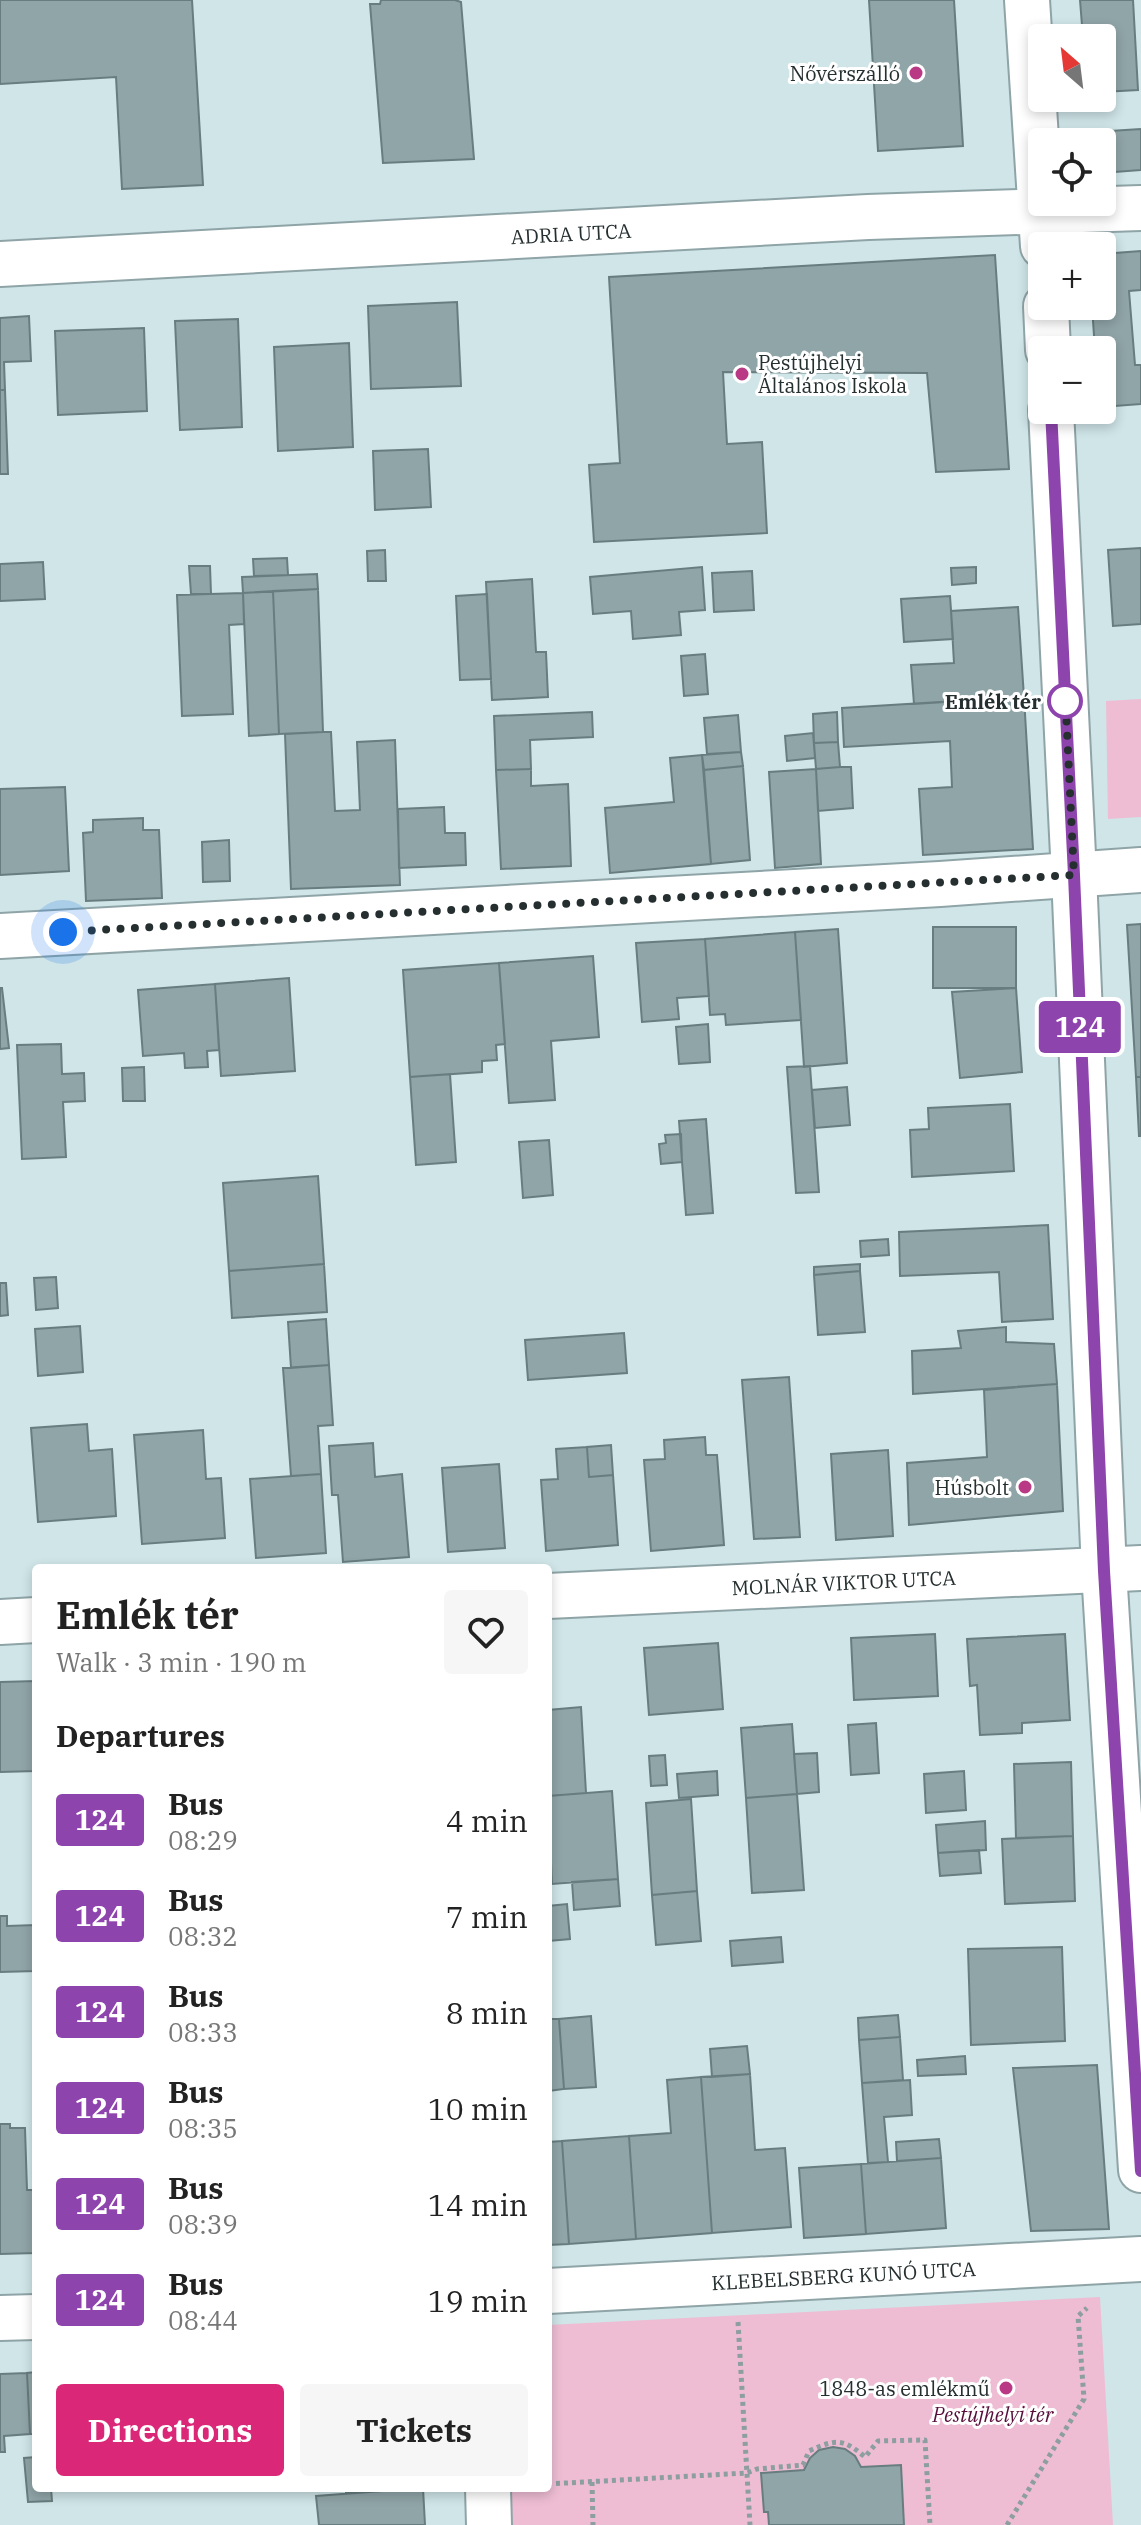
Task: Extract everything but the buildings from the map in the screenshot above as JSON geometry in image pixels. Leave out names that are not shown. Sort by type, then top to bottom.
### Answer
[{"type":"street","points":[[1027,0],[1042,228]]},
{"type":"street","name":"ADRIA UTCA","points":[[0,264],[1042,228],[1141,208]]},
{"type":"street","points":[[1052,424],[1074,875],[1122,1569],[1141,2170]]},
{"type":"street","points":[[0,936],[1141,870]]},
{"type":"street","name":"MOLNÁR VIKTOR UTCA","points":[[552,1596],[1122,1569]]},
{"type":"street","points":[[0,1622],[32,1620]]},
{"type":"street","name":"KLEBELSBERG KUNÓ UTCA","points":[[552,2291],[1141,2259]]},
{"type":"street","points":[[0,2318],[32,2317]]},
{"type":"street","points":[[488,2492],[489,2525]]},
{"type":"path","points":[[736,2281],[750,2525]]},
{"type":"path","points":[[1007,2525],[1084,2399],[1078,2316],[1089,2307]]},
{"type":"path","points":[[552,2484],[747,2473],[757,2469],[803,2465],[809,2451],[834,2441],[847,2443],[865,2457],[878,2441],[925,2440],[930,2525]]},
{"type":"path","points":[[592,2482],[593,2525]]},
{"type":"green space","points":[[1141,699],[1141,817],[1108,819],[1106,701]]},
{"type":"green space","name":"Pestújhelyi tér","points":[[1100,2297],[1113,2525],[512,2525],[511,2492],[552,2492],[552,2325]]},
{"type":"bus line","name":"124","points":[[1052,424],[1104,1571],[1141,2171]]},
{"type":"place","name":"Nővérszálló","points":[[916,73]]},
{"type":"place","name":"Pestújhelyi Általános Iskola","points":[[742,374]]},
{"type":"place","name":"Emlék tér","points":[[1065,701]]},
{"type":"place","name":"Húsbolt","points":[[1025,1487]]},
{"type":"place","name":"1848-as emlékmű","points":[[1006,2388]]},
{"type":"route","points":[[63,932],[1074,875],[1065,689],[1065,701]]}]
